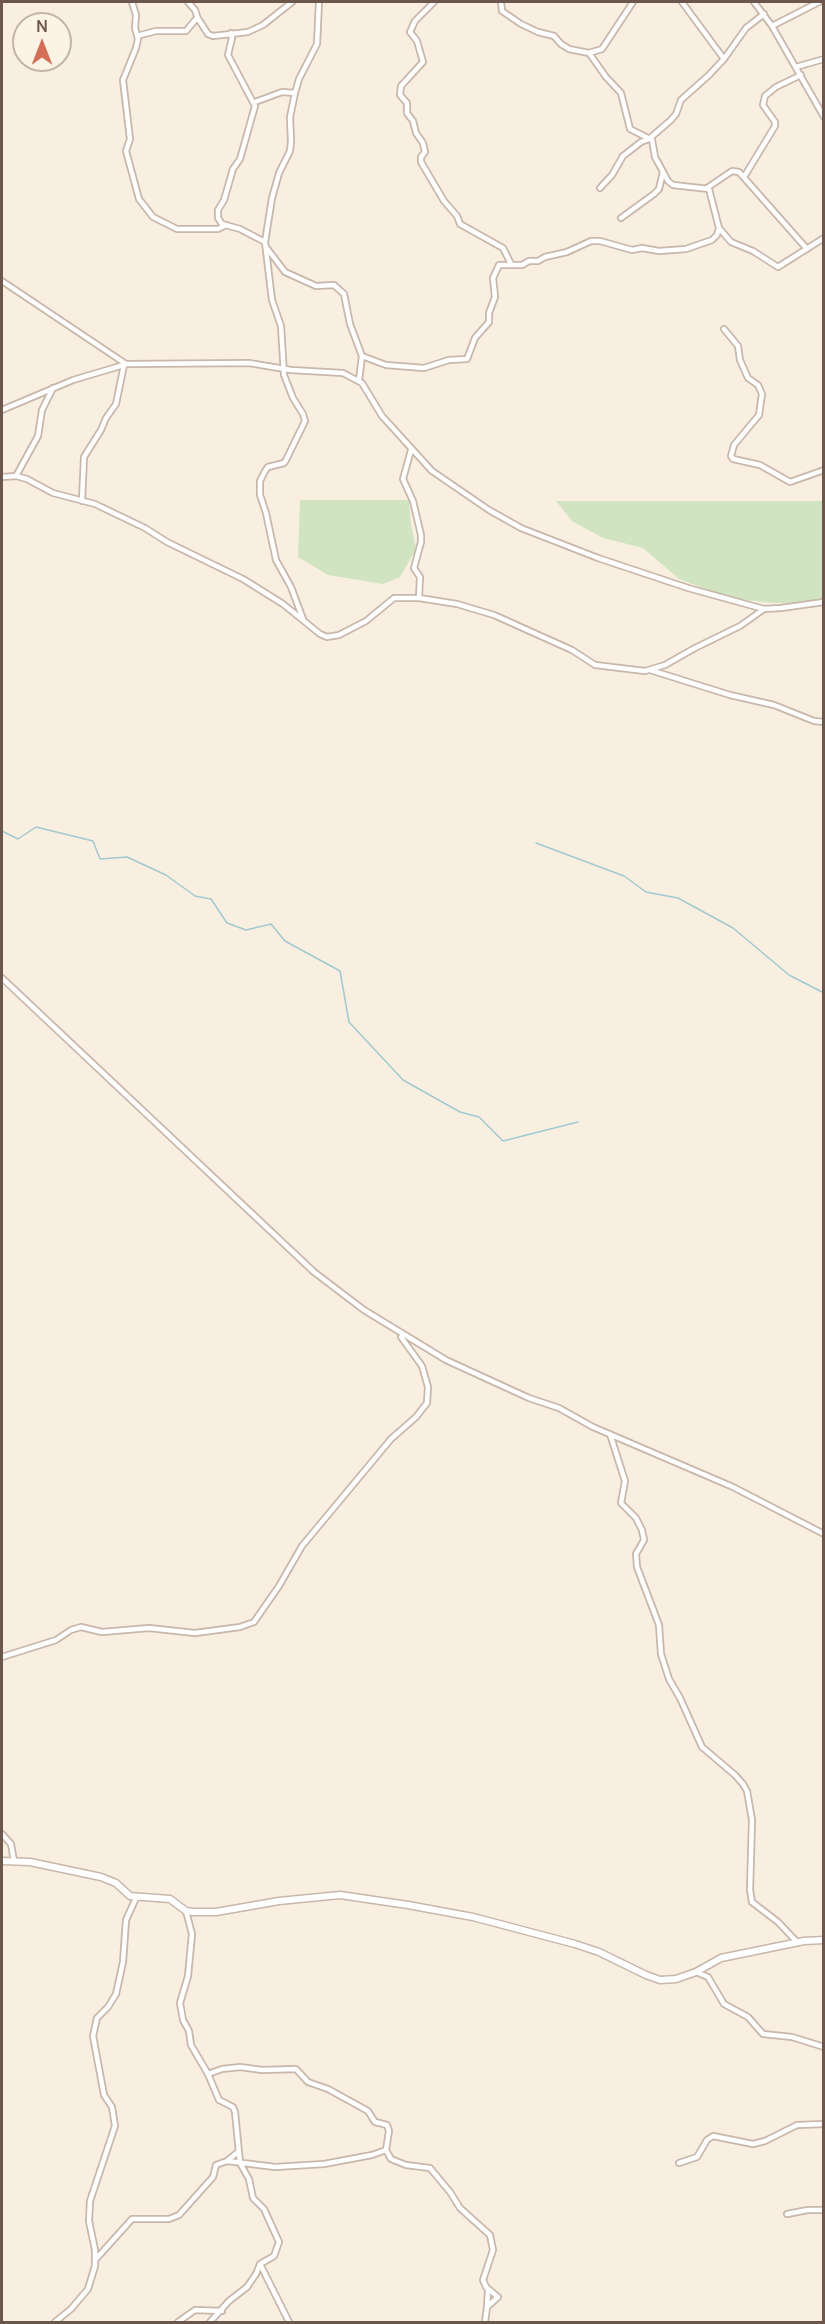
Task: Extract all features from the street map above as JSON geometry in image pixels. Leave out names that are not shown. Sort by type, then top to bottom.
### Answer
[{"type":"street","points":[[132,2],[136,15],[136,48],[123,80],[130,134],[126,151],[139,199],[153,217],[177,229],[218,229],[226,225]]},
{"type":"street","points":[[188,2],[208,34],[218,35],[253,30],[292,2]]},
{"type":"street","points":[[303,620],[291,587],[276,560],[259,487],[268,467],[286,460],[305,424],[303,414],[288,387],[284,369],[280,326],[272,300],[265,244],[272,198],[279,173],[290,151],[290,117],[298,79],[317,44],[319,2]]},
{"type":"street","points":[[434,2],[415,21],[410,32],[417,41],[423,62],[402,86],[400,94],[407,103],[407,113],[423,143],[425,152],[421,157],[421,162],[444,201],[457,216],[460,224],[503,248],[511,264]]},
{"type":"street","points":[[501,2],[502,11],[521,24],[554,36],[569,49],[589,52],[602,49]]},
{"type":"street","points":[[596,64],[602,49],[633,2]]},
{"type":"street","points":[[682,2],[724,59]]},
{"type":"street","points":[[754,2],[772,26],[824,117]]},
{"type":"street","points":[[772,26],[819,2]]},
{"type":"street","points":[[600,188],[612,175],[623,156],[651,137],[674,116],[681,100],[724,59],[746,28],[764,14]]},
{"type":"street","points":[[137,36],[156,31],[186,31],[194,20],[198,19]]},
{"type":"street","points":[[231,33],[228,55],[255,102],[240,159],[233,169],[224,200],[218,210],[219,219],[226,225],[240,229],[265,244],[285,272],[316,286],[334,285],[344,294],[350,324],[362,356],[359,380]]},
{"type":"street","points":[[362,356],[386,365],[424,368],[449,360],[467,359],[472,344],[489,322],[489,313],[495,297],[493,284],[496,268],[502,264],[522,265],[595,241],[632,250],[642,248],[658,251],[686,249],[712,240],[717,235],[719,228],[711,191],[707,188],[673,185],[668,181],[655,157],[651,137],[630,129],[621,93],[596,64],[589,52]]},
{"type":"street","points":[[796,67],[824,59]]},
{"type":"street","points":[[744,177],[775,126],[775,122],[763,105],[765,96],[776,87],[801,75]]},
{"type":"street","points":[[255,102],[282,92],[295,93]]},
{"type":"street","points":[[707,188],[732,171],[739,172],[807,249]]},
{"type":"street","points":[[621,218],[659,189],[663,172]]},
{"type":"street","points":[[719,228],[731,242],[753,251],[778,267],[824,238]]},
{"type":"street","points":[[2,280],[126,365]]},
{"type":"street","points":[[724,329],[738,346],[740,360],[748,378],[758,385],[762,394],[759,415],[734,445],[731,456],[733,459],[760,465],[790,482],[824,470]]},
{"type":"street","points":[[2,410],[52,388],[126,365],[249,363],[284,369],[343,373],[359,380],[382,416],[432,471],[489,510],[521,528],[688,588],[764,609],[824,602]]},
{"type":"street","points":[[82,501],[84,457],[116,404],[126,365]]},
{"type":"street","points":[[16,476],[38,436],[42,410],[52,388]]},
{"type":"street","points":[[411,450],[403,479],[413,501],[422,542],[414,568],[421,579],[419,598]]},
{"type":"street","points":[[2,477],[16,476],[27,479],[53,493],[95,504],[145,528],[167,542],[243,579],[283,604],[320,634],[327,637],[339,635],[366,621],[394,598],[404,596],[457,604],[494,615],[572,650],[585,661],[595,665],[650,670],[729,695],[774,705],[814,721],[824,722]]},
{"type":"street","points":[[650,670],[740,626],[764,609]]},
{"type":"street","points":[[2,978],[314,1272],[398,1333],[446,1360],[734,1487],[824,1534]]},
{"type":"street","points":[[2,1657],[56,1640],[71,1630],[81,1627],[102,1632],[149,1628],[195,1633],[240,1627],[254,1622],[279,1586],[302,1546],[391,1439],[416,1417],[427,1403],[428,1387],[422,1366],[398,1333]]},
{"type":"street","points":[[610,1434],[625,1481],[621,1503],[636,1518],[642,1530],[644,1540],[636,1554],[637,1567],[659,1625],[661,1654],[669,1679],[702,1747],[735,1775],[747,1791],[752,1820],[750,1890],[752,1902],[778,1922],[797,1942]]},
{"type":"street","points":[[2,1834],[11,1844],[14,1861]]},
{"type":"street","points":[[2,1861],[30,1862],[101,1876],[116,1883],[130,1896],[170,1899],[186,1911],[192,1928],[192,1944],[188,1976],[180,2003],[181,2013],[189,2031],[191,2045],[208,2074],[219,2100],[233,2107],[240,2163],[249,2179],[253,2198],[264,2209],[279,2242],[274,2256],[260,2264],[247,2287],[229,2301],[210,2322]]},
{"type":"street","points":[[186,1911],[216,1912],[279,1901],[353,1896],[473,1917],[575,1944],[599,1952],[655,1979],[676,1979],[696,1972],[721,1958],[797,1942],[824,1940]]},
{"type":"street","points":[[55,2322],[71,2309],[92,2282],[95,2260],[89,2221],[90,2201],[115,2126],[112,2107],[104,2095],[93,2036],[97,2018],[116,1994],[124,1955],[126,1920],[136,1898]]},
{"type":"street","points":[[696,1972],[708,1977],[724,2004],[748,2017],[763,2034],[792,2037],[824,2047]]},
{"type":"street","points":[[208,2074],[222,2069],[240,2067],[262,2070],[296,2069],[312,2085],[328,2089],[368,2111],[375,2122],[386,2124],[389,2131],[386,2150],[394,2162],[430,2168],[460,2208],[490,2235],[493,2250],[483,2280],[488,2290],[498,2297],[487,2307]]},
{"type":"street","points":[[679,2163],[697,2157],[707,2140],[713,2136],[753,2144],[765,2141],[791,2126],[824,2124]]},
{"type":"street","points":[[227,2161],[275,2167],[324,2163],[372,2155],[386,2150]]},
{"type":"street","points":[[95,2260],[132,2219],[169,2219],[183,2212],[213,2178],[216,2165],[227,2161],[238,2152]]},
{"type":"street","points":[[787,2214],[824,2210]]},
{"type":"street","points":[[260,2264],[289,2322]]},
{"type":"street","points":[[485,2322],[488,2290]]},
{"type":"street","points":[[178,2322],[195,2310],[222,2311]]},
{"type":"green space","points":[[300,500],[409,500],[416,549],[400,577],[383,584],[328,575],[298,557]]},
{"type":"green space","points":[[556,501],[823,501],[823,603],[775,603],[745,600],[719,594],[679,579],[643,548],[603,538],[572,521]]},
{"type":"waterway","points":[[2,831],[18,839],[36,827],[93,841],[100,859],[127,857],[166,875],[195,896],[211,899],[227,923],[246,930],[271,924],[285,941],[340,971],[349,1022],[403,1080],[460,1112],[479,1117],[503,1141],[578,1122]]},
{"type":"waterway","points":[[536,843],[624,876],[646,892],[678,898],[733,928],[789,975],[824,993]]}]
